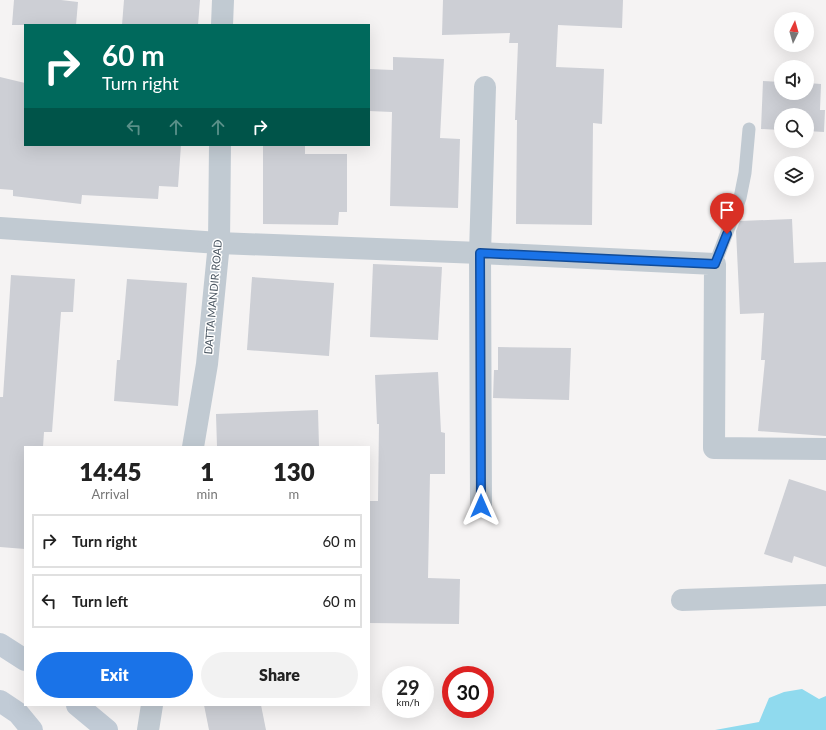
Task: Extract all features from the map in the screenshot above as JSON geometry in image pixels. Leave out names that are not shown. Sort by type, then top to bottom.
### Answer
[{"type":"main road","points":[[0,644],[24,659]]},
{"type":"main road","points":[[0,701],[18,713],[32,730]]},
{"type":"main road","points":[[78,706],[107,730]]},
{"type":"street","points":[[222,24],[223,0]]},
{"type":"street","points":[[481,506],[480,253],[485,87]]},
{"type":"street","name":"DATTA MANDIR ROAD","points":[[193,446],[207,364],[219,243],[220,146]]},
{"type":"street","points":[[0,228],[219,243],[715,264],[714,448],[826,448]]},
{"type":"street","points":[[682,600],[826,595]]},
{"type":"street","points":[[148,730],[152,706]]},
{"type":"lane","points":[[715,264],[740,198],[745,173],[749,129]]},
{"type":"water","points":[[802,689],[819,699],[826,696],[826,730],[715,730],[759,722],[769,698],[784,692]]},
{"type":"building","points":[[14,0],[61,0],[78,2],[76,24],[12,25]]},
{"type":"building","points":[[124,0],[200,0],[198,24],[122,24]]},
{"type":"building","points":[[443,0],[623,0],[622,28],[558,25],[556,67],[604,69],[602,124],[593,123],[592,225],[516,224],[517,120],[515,120],[518,43],[509,43],[510,33],[442,35]]},
{"type":"building","points":[[393,57],[444,59],[440,138],[460,139],[458,208],[390,206],[392,112],[370,111],[370,69],[393,70]]},
{"type":"building","points":[[0,77],[24,83],[24,146],[181,146],[178,187],[159,186],[158,199],[82,195],[81,204],[13,196],[13,190],[0,189]]},
{"type":"building","points":[[763,81],[774,82],[774,100],[814,100],[814,84],[821,84],[820,110],[825,110],[824,132],[814,131],[814,108],[774,108],[774,130],[761,129]]},
{"type":"building","points":[[263,146],[305,146],[305,154],[347,154],[347,212],[339,212],[338,225],[263,224]]},
{"type":"building","points":[[792,219],[794,263],[826,262],[826,436],[758,431],[765,360],[761,360],[764,313],[740,314],[736,231],[740,221]]},
{"type":"building","points":[[373,264],[442,267],[438,340],[370,337]]},
{"type":"building","points":[[11,275],[75,279],[73,312],[61,312],[52,432],[44,432],[43,446],[24,446],[24,549],[0,547],[0,397],[3,397]]},
{"type":"building","points":[[252,277],[334,283],[329,356],[247,350]]},
{"type":"building","points":[[127,279],[187,283],[178,406],[114,401],[117,360],[120,360]]},
{"type":"building","points":[[498,347],[571,348],[569,400],[493,398],[494,370],[498,370]]},
{"type":"building","points":[[438,372],[441,432],[445,433],[445,474],[430,474],[428,578],[460,579],[459,624],[370,623],[370,501],[378,501],[379,424],[377,424],[375,375]]},
{"type":"building","points":[[318,410],[319,446],[217,446],[216,414]]},
{"type":"building","points":[[789,479],[826,491],[826,567],[794,556],[792,563],[764,554]]},
{"type":"building","points":[[204,706],[261,706],[266,730],[209,730]]},
{"type":"route","points":[[481,506],[480,253],[715,264],[727,234]]}]
